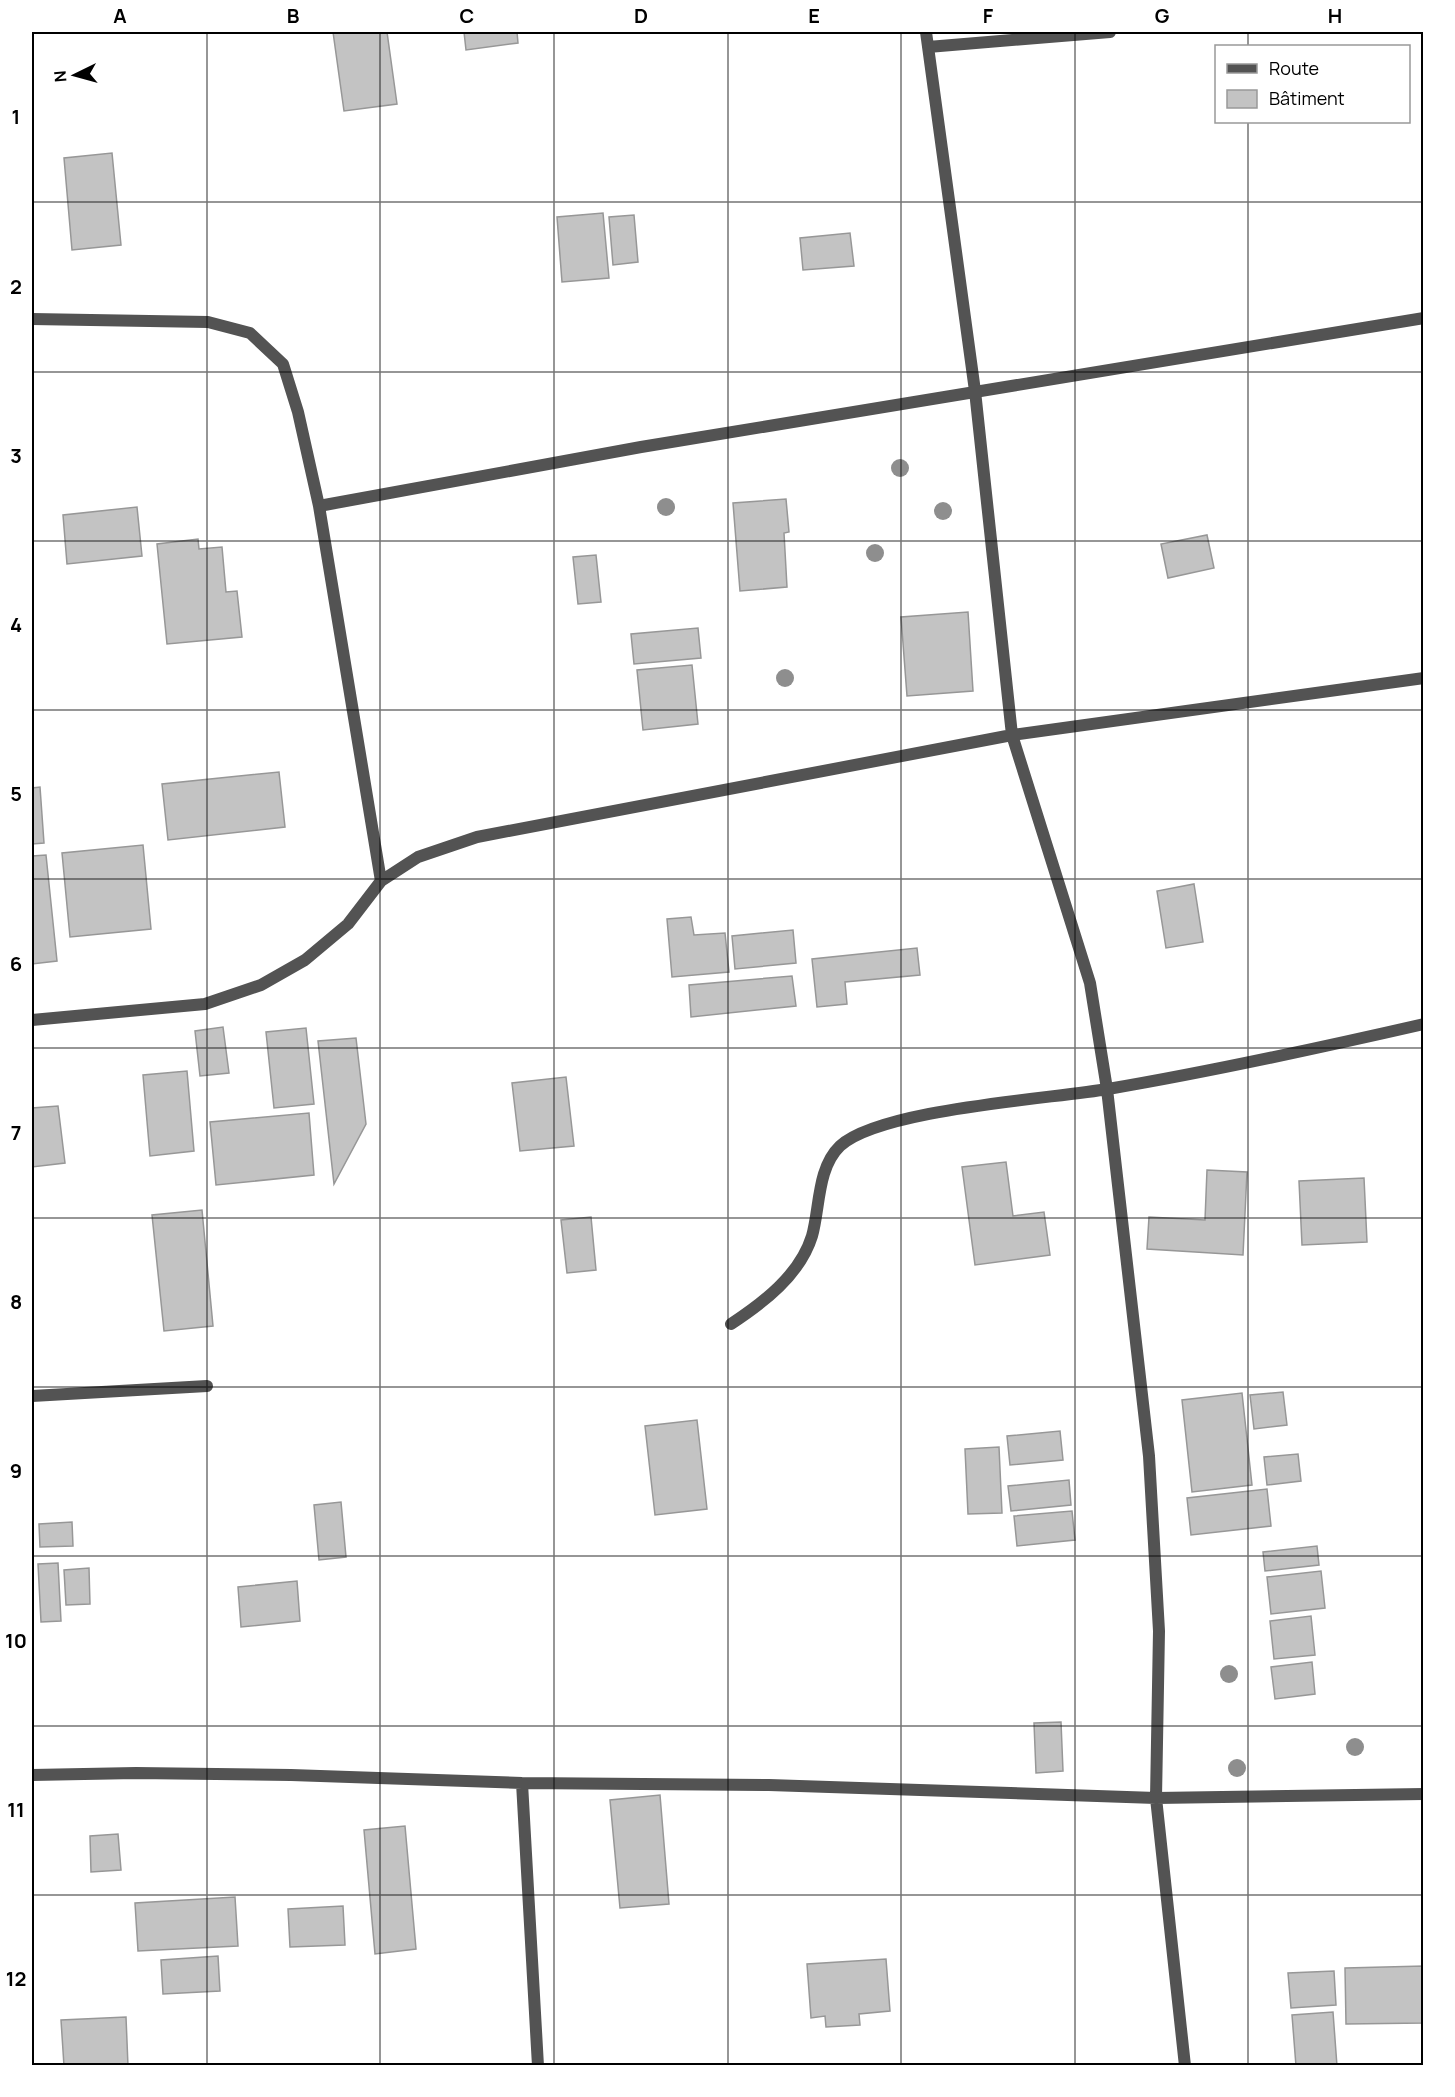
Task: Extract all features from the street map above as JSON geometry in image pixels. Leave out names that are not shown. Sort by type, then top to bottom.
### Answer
[{"type":"street","points":[[926,32],[975,391],[1012,735],[1090,983],[1107,1089],[1149,1456],[1159,1631],[1156,1798],[1185,2066]]},
{"type":"street","points":[[928,47],[1110,32]]},
{"type":"street","points":[[319,506],[975,391],[1424,318]]},
{"type":"street","points":[[32,320],[208,322],[250,333],[283,364],[298,412],[319,506],[381,881]]},
{"type":"street","points":[[32,1020],[205,1004],[261,985],[305,960],[348,924],[381,881],[418,857],[477,837],[1012,735],[1424,678]]},
{"type":"street","points":[[731,1324],[762,1304],[798,1264],[812,1237],[826,1169],[839,1147],[863,1131],[936,1113],[1107,1089],[1301,1052],[1424,1024]]},
{"type":"street","points":[[32,1396],[207,1386]]},
{"type":"street","points":[[32,1775],[136,1773],[291,1775],[522,1783],[769,1785],[1156,1798],[1424,1794]]},
{"type":"street","points":[[522,1783],[538,2066]]},
{"type":"building","points":[[333,32],[387,32],[397,104],[344,111]]},
{"type":"building","points":[[464,32],[517,32],[518,43],[466,50]]},
{"type":"building","points":[[112,153],[121,245],[72,250],[64,158]]},
{"type":"building","points":[[603,213],[609,278],[562,282],[557,217]]},
{"type":"building","points":[[634,215],[638,262],[613,265],[609,217]]},
{"type":"building","points":[[850,233],[854,266],[803,270],[800,238]]},
{"type":"building","points":[[786,499],[789,532],[784,533],[787,587],[740,591],[733,503]]},
{"type":"building","points":[[137,507],[142,556],[67,564],[63,515]]},
{"type":"building","points":[[1207,535],[1214,568],[1168,578],[1161,544]]},
{"type":"building","points":[[198,539],[199,549],[222,547],[226,592],[237,591],[242,637],[167,644],[157,544]]},
{"type":"building","points":[[596,555],[601,602],[578,604],[573,557]]},
{"type":"building","points":[[968,612],[973,691],[907,696],[901,617]]},
{"type":"building","points":[[698,628],[701,658],[634,664],[631,634]]},
{"type":"building","points":[[692,665],[698,724],[643,730],[637,670]]},
{"type":"building","points":[[279,772],[285,827],[168,840],[162,784]]},
{"type":"building","points":[[40,787],[44,843],[32,844],[32,788]]},
{"type":"building","points":[[143,845],[151,929],[70,937],[62,853]]},
{"type":"building","points":[[46,855],[57,961],[32,964],[32,856]]},
{"type":"building","points":[[1194,884],[1203,942],[1166,948],[1157,891]]},
{"type":"building","points":[[691,917],[694,935],[725,933],[729,972],[672,977],[667,919]]},
{"type":"building","points":[[793,930],[796,963],[735,969],[732,936]]},
{"type":"building","points":[[917,948],[920,975],[845,982],[847,1004],[817,1007],[812,959]]},
{"type":"building","points":[[792,976],[796,1006],[691,1017],[689,985]]},
{"type":"building","points":[[223,1027],[229,1073],[200,1076],[195,1031]]},
{"type":"building","points":[[306,1028],[314,1104],[274,1108],[266,1032]]},
{"type":"building","points":[[356,1038],[366,1124],[334,1184],[318,1041]]},
{"type":"building","points":[[187,1071],[194,1151],[150,1156],[143,1075]]},
{"type":"building","points":[[566,1077],[574,1146],[520,1151],[512,1083]]},
{"type":"building","points":[[58,1106],[65,1163],[32,1167],[32,1108]]},
{"type":"building","points":[[309,1113],[314,1175],[216,1185],[210,1122]]},
{"type":"building","points":[[1006,1162],[1013,1216],[1044,1212],[1050,1255],[975,1265],[962,1167]]},
{"type":"building","points":[[1207,1170],[1247,1172],[1243,1255],[1147,1249],[1149,1217],[1205,1220]]},
{"type":"building","points":[[1364,1178],[1367,1242],[1302,1245],[1299,1181]]},
{"type":"building","points":[[202,1210],[213,1326],[164,1331],[152,1215]]},
{"type":"building","points":[[591,1217],[596,1270],[567,1273],[561,1220]]},
{"type":"building","points":[[1283,1392],[1287,1425],[1254,1429],[1250,1395]]},
{"type":"building","points":[[1242,1393],[1252,1485],[1192,1492],[1182,1400]]},
{"type":"building","points":[[697,1420],[707,1509],[655,1515],[645,1426]]},
{"type":"building","points":[[1060,1431],[1063,1460],[1010,1465],[1007,1436]]},
{"type":"building","points":[[999,1447],[1002,1513],[968,1514],[965,1449]]},
{"type":"building","points":[[1298,1454],[1301,1481],[1267,1485],[1264,1457]]},
{"type":"building","points":[[1069,1480],[1071,1505],[1011,1511],[1008,1486]]},
{"type":"building","points":[[1267,1489],[1271,1526],[1191,1535],[1187,1498]]},
{"type":"building","points":[[341,1502],[346,1557],[319,1560],[314,1505]]},
{"type":"building","points":[[1072,1511],[1075,1540],[1017,1546],[1014,1516]]},
{"type":"building","points":[[72,1522],[73,1546],[40,1547],[39,1524]]},
{"type":"building","points":[[1317,1546],[1319,1565],[1265,1571],[1263,1552]]},
{"type":"building","points":[[58,1563],[61,1621],[41,1622],[38,1564]]},
{"type":"building","points":[[89,1568],[90,1604],[66,1605],[64,1570]]},
{"type":"building","points":[[1321,1571],[1325,1608],[1271,1614],[1267,1577]]},
{"type":"building","points":[[297,1581],[300,1621],[241,1627],[238,1587]]},
{"type":"building","points":[[1311,1616],[1315,1655],[1274,1659],[1270,1621]]},
{"type":"building","points":[[1312,1662],[1315,1694],[1275,1699],[1271,1667]]},
{"type":"building","points":[[1061,1722],[1063,1771],[1036,1773],[1034,1723]]},
{"type":"building","points":[[660,1795],[669,1904],[620,1908],[610,1800]]},
{"type":"building","points":[[405,1826],[416,1949],[375,1954],[364,1830]]},
{"type":"building","points":[[118,1834],[121,1870],[91,1872],[90,1836]]},
{"type":"building","points":[[235,1897],[238,1946],[138,1951],[135,1903]]},
{"type":"building","points":[[343,1906],[345,1945],[290,1947],[288,1909]]},
{"type":"building","points":[[218,1956],[220,1991],[163,1994],[161,1960]]},
{"type":"building","points":[[886,1959],[890,2011],[859,2014],[860,2025],[826,2027],[825,2016],[811,2018],[807,1964]]},
{"type":"building","points":[[1424,1966],[1424,2023],[1346,2024],[1345,1968]]},
{"type":"building","points":[[1334,1971],[1336,2005],[1291,2008],[1288,1973]]},
{"type":"building","points":[[1333,2012],[1337,2066],[1296,2066],[1292,2015]]},
{"type":"building","points":[[126,2017],[128,2066],[64,2066],[61,2020]]}]
